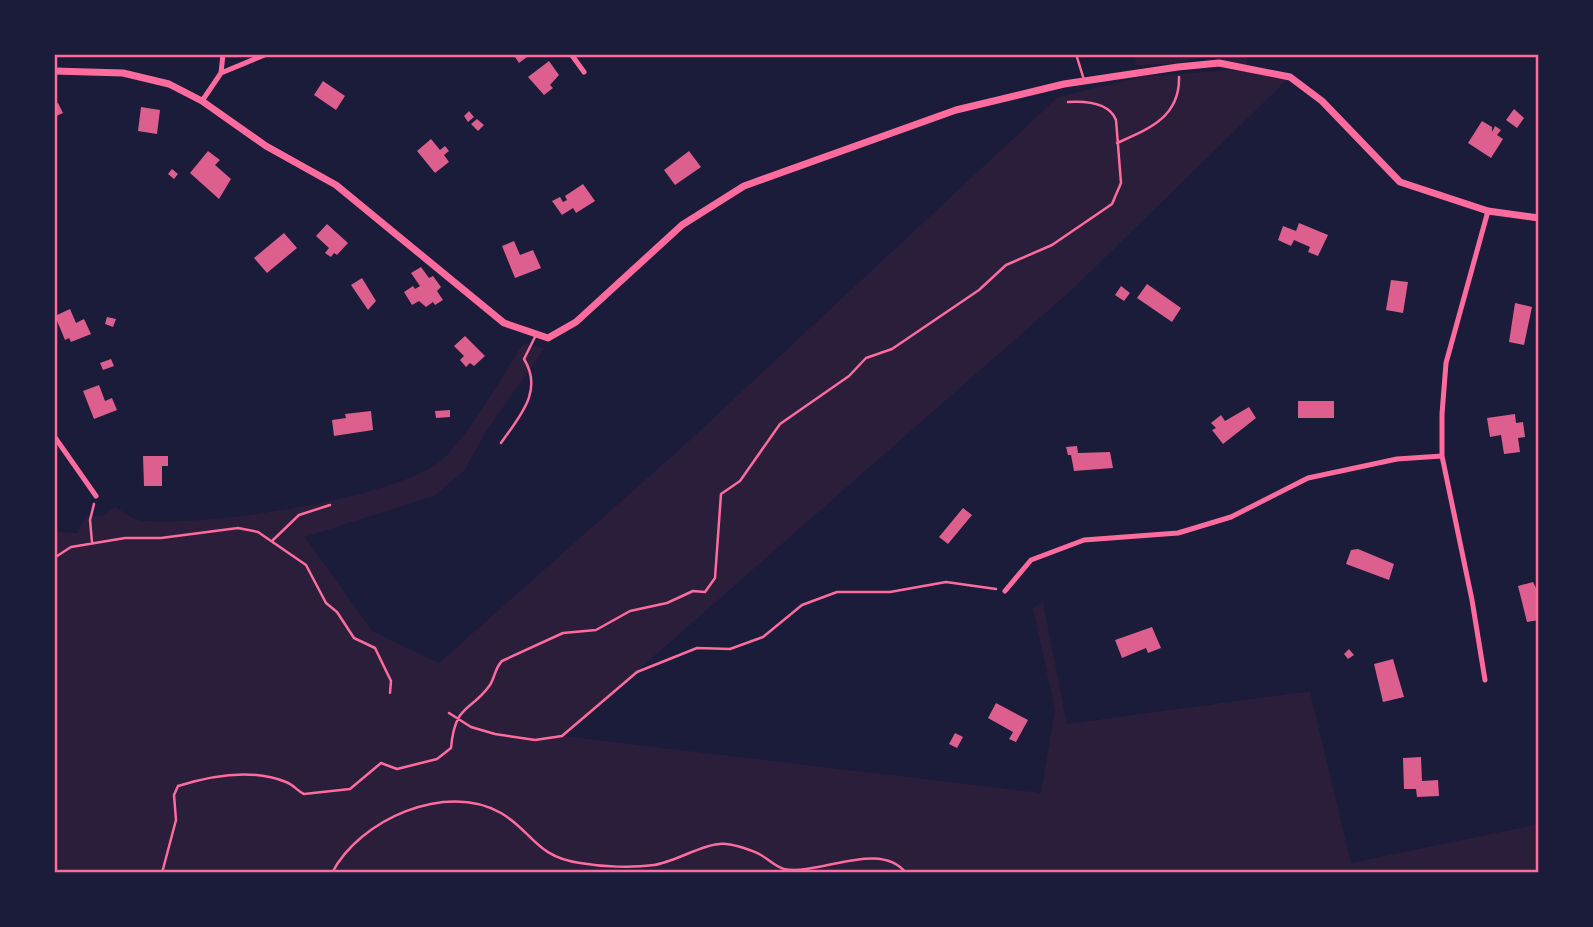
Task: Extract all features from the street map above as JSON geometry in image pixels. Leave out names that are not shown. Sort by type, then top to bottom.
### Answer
[{"type":"street","points":[[202,101],[221,73],[223,54]]},
{"type":"street","points":[[570,54],[584,72]]},
{"type":"street","points":[[221,73],[263,55]]},
{"type":"street","points":[[54,71],[123,73],[169,84],[202,101],[266,146],[336,185],[503,323],[548,338],[576,322],[682,225],[744,186],[956,110],[1084,80],[1178,66],[1219,63],[1290,77],[1322,101],[1400,182],[1488,211],[1539,218]]},
{"type":"street","points":[[1485,680],[1472,600],[1442,456],[1446,363],[1488,211]]},
{"type":"street","points":[[54,436],[96,496]]},
{"type":"street","points":[[1005,591],[1031,560],[1084,540],[1178,533],[1231,517],[1308,478],[1397,459],[1442,456]]},
{"type":"lane","points":[[1076,54],[1084,80]]},
{"type":"lane","points":[[501,443],[532,393],[533,380],[524,359],[536,335]]},
{"type":"path","points":[[1117,143],[1165,119],[1175,98],[1178,66]]},
{"type":"path","points":[[162,873],[176,820],[174,795],[178,786],[220,776],[258,773],[273,780],[284,780],[304,794],[350,789],[382,763],[397,769],[446,753],[452,748],[458,719],[465,707],[490,684],[496,667],[502,661],[563,633],[596,631],[630,611],[667,603],[693,591],[705,592],[715,578],[721,494],[740,481],[780,425],[849,376],[866,358],[892,349],[979,289],[1014,260],[1096,218],[1112,204],[1121,183],[1114,114],[1085,101],[1068,102]]},
{"type":"path","points":[[92,542],[90,520],[96,496]]},
{"type":"path","points":[[273,540],[299,515],[330,505]]},
{"type":"path","points":[[54,558],[71,547],[92,542],[161,538],[238,528],[258,532],[273,540],[289,556],[306,565],[326,603],[337,611],[354,639],[375,648],[391,681],[390,693]]},
{"type":"path","points":[[449,713],[471,727],[508,736],[535,740],[562,736],[637,672],[696,648],[730,649],[764,636],[802,605],[837,592],[890,592],[946,582],[1005,591]]},
{"type":"path","points":[[332,873],[342,853],[360,837],[385,822],[430,803],[460,803],[481,805],[502,814],[554,858],[581,864],[655,865],[724,843],[758,854],[782,869],[873,859],[891,860],[906,873]]},
{"type":"shaded area","points":[[1136,54],[1248,54],[1246,67],[1208,57],[1170,64],[1135,65]]},
{"type":"shaded area","points":[[1231,70],[1290,77],[1075,287],[563,736],[1041,793],[1055,710],[1033,608],[1043,602],[1067,724],[1310,691],[1351,863],[1539,824],[1539,873],[54,873],[54,531],[77,533],[86,516],[102,516],[115,507],[138,520],[166,522],[249,515],[345,498],[422,473],[444,458],[455,445],[476,418],[523,344],[545,348],[487,430],[464,471],[434,496],[305,537],[372,631],[439,663],[679,450],[1058,97],[1141,77]]},
{"type":"building","points":[[513,54],[531,54],[519,63]]},
{"type":"building","points":[[549,61],[559,75],[550,85],[553,88],[544,95],[528,77]]},
{"type":"building","points":[[323,81],[345,96],[336,110],[314,95]]},
{"type":"building","points":[[58,103],[63,113],[54,117],[54,104]]},
{"type":"building","points":[[141,107],[160,110],[157,134],[138,131]]},
{"type":"building","points":[[1514,109],[1524,118],[1517,128],[1506,120]]},
{"type":"building","points":[[469,111],[474,117],[468,122],[464,116]]},
{"type":"building","points":[[477,119],[484,125],[478,131],[471,124]]},
{"type":"building","points":[[1482,121],[1492,127],[1492,132],[1495,126],[1501,130],[1497,135],[1503,139],[1491,158],[1468,143]]},
{"type":"building","points":[[431,139],[440,150],[445,146],[449,151],[444,155],[449,162],[435,173],[417,151]]},
{"type":"building","points":[[208,151],[220,160],[215,165],[231,179],[219,199],[190,173]]},
{"type":"building","points":[[689,151],[701,167],[675,185],[664,170]]},
{"type":"building","points":[[172,169],[178,174],[174,179],[168,174]]},
{"type":"building","points":[[583,184],[595,201],[576,213],[573,208],[562,215],[552,201],[560,197],[563,202],[567,200],[565,196]]},
{"type":"building","points":[[1299,223],[1328,235],[1318,256],[1308,252],[1310,247],[1294,240],[1291,246],[1278,240],[1283,226],[1296,231]]},
{"type":"building","points":[[327,224],[348,243],[337,255],[334,253],[331,257],[325,253],[329,248],[316,236]]},
{"type":"building","points":[[284,233],[297,248],[267,273],[254,258]]},
{"type":"building","points":[[514,241],[520,255],[533,250],[541,268],[515,278],[502,246]]},
{"type":"building","points":[[421,267],[429,278],[433,276],[441,287],[437,291],[443,300],[435,305],[433,302],[426,307],[419,301],[412,305],[404,292],[413,286],[415,289],[420,286],[411,273]]},
{"type":"building","points":[[362,278],[376,301],[368,310],[351,285]]},
{"type":"building","points":[[1391,280],[1408,282],[1403,313],[1386,310]]},
{"type":"building","points":[[1147,284],[1181,308],[1172,322],[1137,298]]},
{"type":"building","points":[[1121,286],[1130,293],[1124,301],[1115,295]]},
{"type":"building","points":[[1515,303],[1532,307],[1524,345],[1509,342]]},
{"type":"building","points":[[70,309],[76,323],[84,319],[91,334],[71,342],[69,338],[65,340],[55,316]]},
{"type":"building","points":[[107,317],[116,319],[113,327],[105,324]]},
{"type":"building","points":[[465,336],[485,356],[474,366],[470,363],[466,367],[460,360],[464,356],[454,346]]},
{"type":"building","points":[[111,359],[114,366],[103,370],[100,363]]},
{"type":"building","points":[[99,385],[105,401],[112,398],[117,410],[94,419],[83,391]]},
{"type":"building","points":[[1298,401],[1334,401],[1334,418],[1298,418]]},
{"type":"building","points":[[1249,407],[1256,418],[1223,444],[1212,430],[1216,428],[1211,423],[1221,415],[1225,421]]},
{"type":"building","points":[[450,410],[450,417],[436,418],[435,411]]},
{"type":"building","points":[[371,411],[373,430],[334,436],[332,420],[346,418],[345,414]]},
{"type":"building","points":[[1515,414],[1516,423],[1523,422],[1525,437],[1518,438],[1520,452],[1504,454],[1501,435],[1490,437],[1487,418]]},
{"type":"building","points":[[1077,446],[1078,453],[1110,452],[1113,468],[1074,471],[1071,455],[1068,455],[1066,447]]},
{"type":"building","points":[[143,456],[168,456],[168,466],[162,466],[162,486],[144,486]]},
{"type":"building","points":[[963,508],[972,515],[948,544],[939,537]]},
{"type":"building","points":[[1358,549],[1394,564],[1389,580],[1346,564],[1351,550]]},
{"type":"building","points":[[1533,582],[1539,594],[1539,620],[1527,622],[1518,586]]},
{"type":"building","points":[[1152,627],[1161,648],[1148,653],[1146,648],[1122,658],[1115,640]]},
{"type":"building","points":[[1349,649],[1354,655],[1348,659],[1344,654]]},
{"type":"building","points":[[1393,659],[1404,697],[1383,702],[1374,664]]},
{"type":"building","points":[[996,703],[1028,720],[1016,742],[1009,739],[1013,732],[988,718]]},
{"type":"building","points":[[955,733],[963,737],[957,748],[949,744]]},
{"type":"building","points":[[1421,757],[1422,781],[1438,780],[1439,796],[1417,797],[1416,789],[1404,789],[1403,758]]}]
